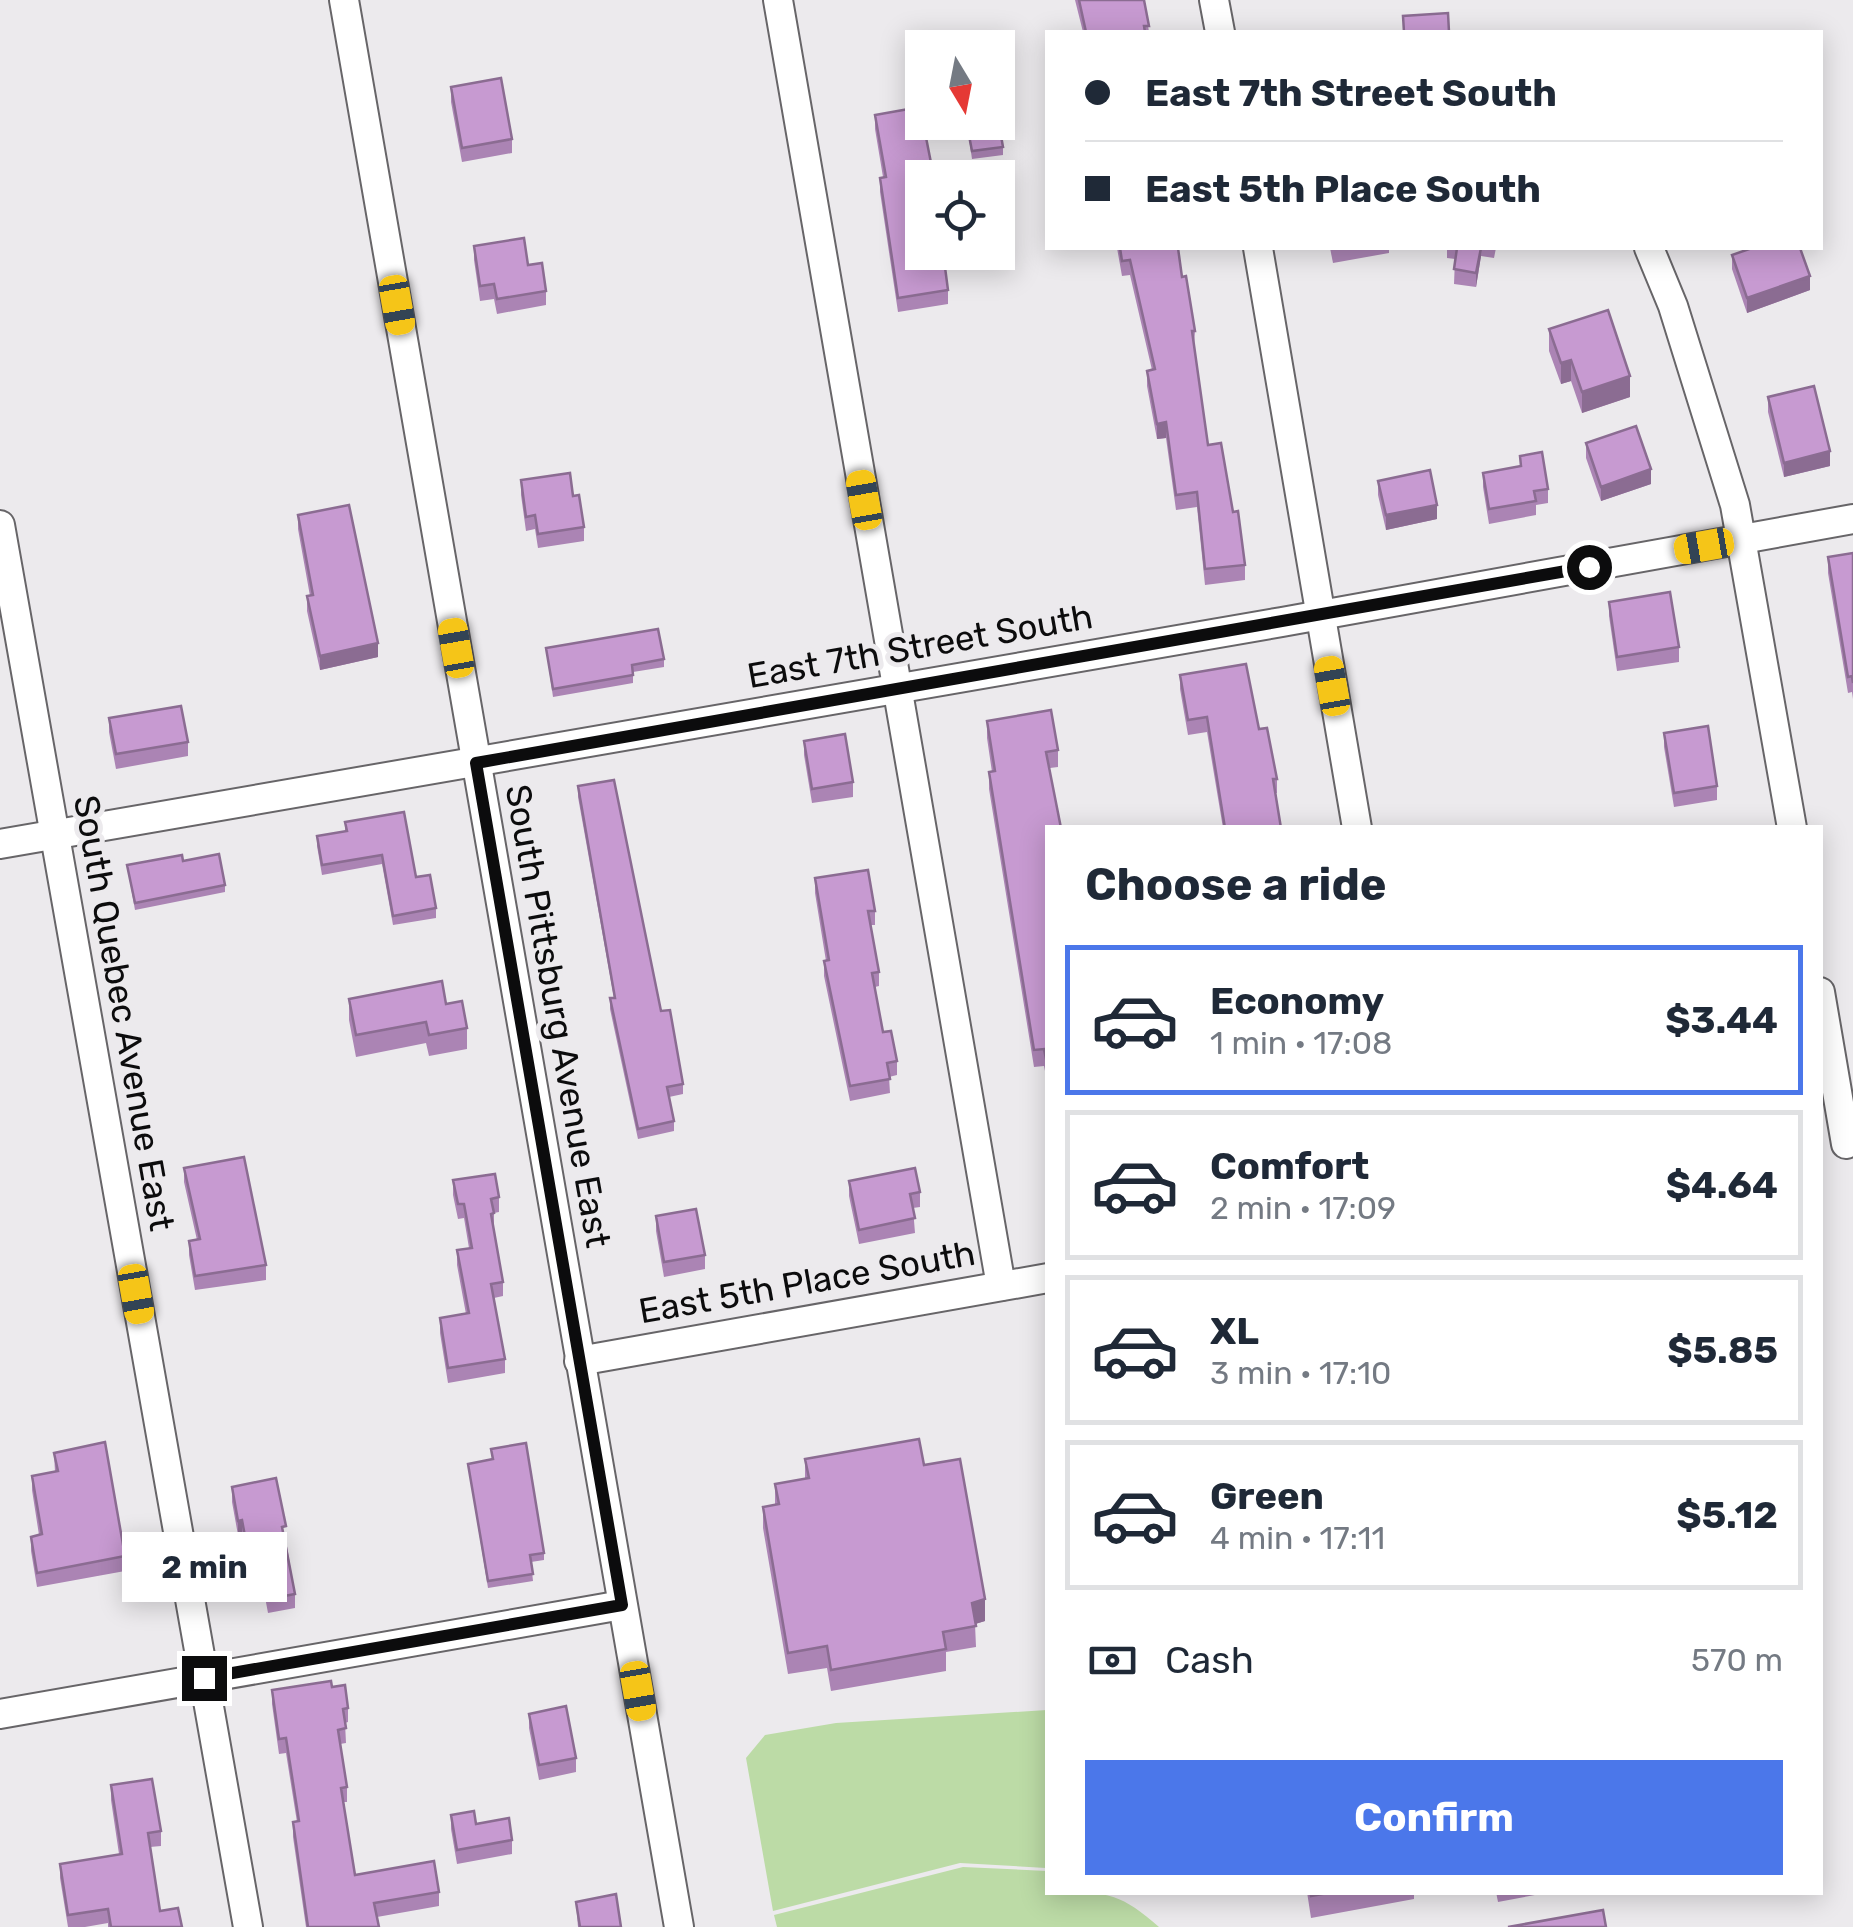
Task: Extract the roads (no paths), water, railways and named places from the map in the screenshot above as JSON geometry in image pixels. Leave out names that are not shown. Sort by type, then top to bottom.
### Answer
[{"type":"street","name":"South Pittsburg Avenue East","points":[[344,0],[679,1927]]},
{"type":"street","points":[[778,0],[1001,1286]]},
{"type":"street","points":[[1214,0],[1220,30]]},
{"type":"street","points":[[1258,250],[1356,825]]},
{"type":"street","points":[[1650,250],[1673,306],[1743,539],[1791,825]]},
{"type":"street","name":"East 7th Street South","points":[[0,844],[1320,616],[1853,519]]},
{"type":"street","name":"South Quebec Avenue East","points":[[0,524],[248,1927]]},
{"type":"street","points":[[1823,1015],[1840,1145]]},
{"type":"street","name":"East 5th Place South","points":[[579,1362],[1045,1279]]},
{"type":"street","points":[[0,1714],[622,1605]]}]
